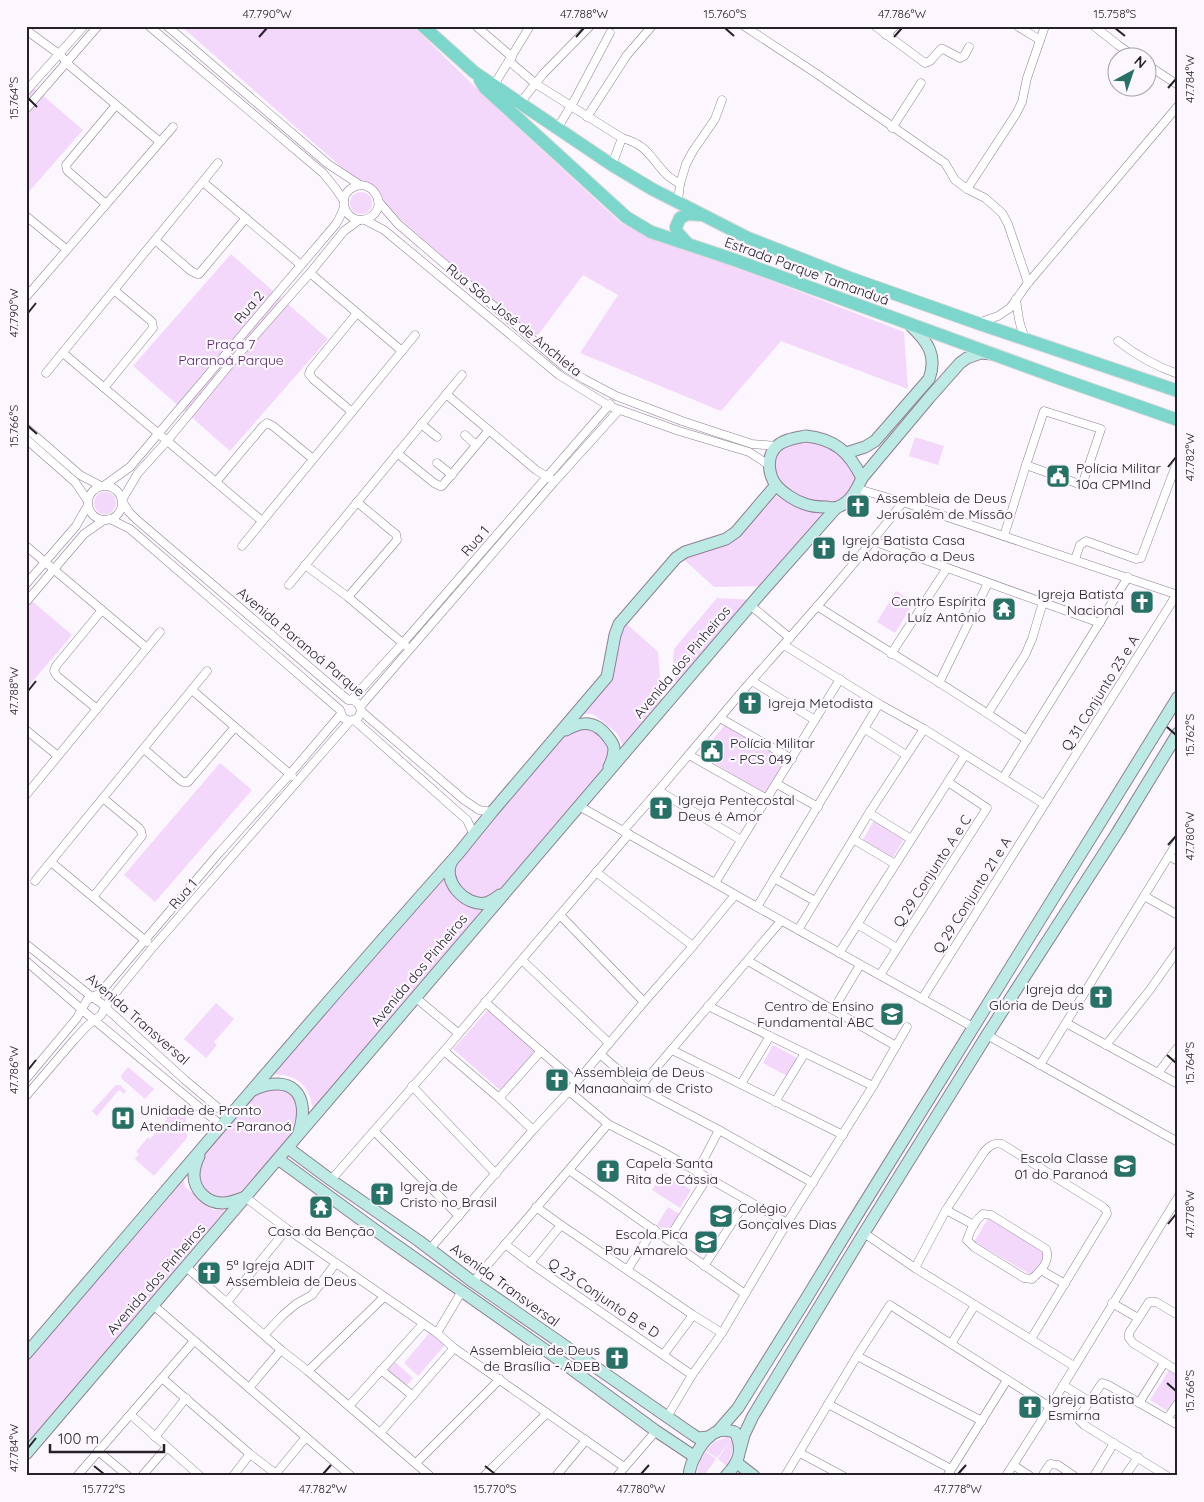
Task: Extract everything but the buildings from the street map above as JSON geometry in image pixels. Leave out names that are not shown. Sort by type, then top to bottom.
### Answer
[{"type":"main road","name":"Estrada Parque Tamanduá","points":[[423,26],[474,72],[612,165],[652,189],[748,238],[850,278],[976,323],[1178,391]]},
{"type":"main road","name":"Estrada Parque Tamanduá","points":[[474,72],[485,88],[626,217],[651,232],[735,260],[1178,420]]},
{"type":"main road","points":[[688,245],[677,232],[676,226],[680,218],[688,214],[702,215]]},
{"type":"street","points":[[26,91],[84,26]]},
{"type":"street","points":[[26,109],[98,26]]},
{"type":"street","name":"Rua São José de Anchieta","points":[[149,26],[322,173],[336,189],[349,215],[384,230],[559,376],[618,410],[749,452],[769,465]]},
{"type":"street","name":"Rua São José de Anchieta","points":[[167,26],[328,164],[374,192],[378,201],[398,224],[566,368],[616,396],[682,421],[752,444],[777,446]]},
{"type":"street","points":[[476,26],[536,84],[587,118],[622,138],[642,146],[651,154],[665,174],[680,184]]},
{"type":"street","points":[[494,85],[530,26]]},
{"type":"street","points":[[520,103],[543,74],[590,26]]},
{"type":"street","points":[[587,118],[627,56],[652,26]]},
{"type":"street","points":[[744,26],[945,163],[955,180],[967,189],[986,198],[1002,213],[1008,224],[1028,282]]},
{"type":"street","points":[[875,26],[925,63],[930,61],[940,49],[960,58],[964,56],[969,47]]},
{"type":"street","points":[[886,35],[894,26]]},
{"type":"street","points":[[1017,26],[1040,40]]},
{"type":"street","points":[[967,189],[1022,102],[1027,78],[1045,26]]},
{"type":"street","points":[[1094,26],[1122,48]]},
{"type":"street","points":[[26,30],[59,54],[70,66],[160,142]]},
{"type":"street","points":[[557,129],[571,107],[610,34]]},
{"type":"street","points":[[1156,71],[1178,85]]},
{"type":"street","points":[[892,128],[921,83]]},
{"type":"street","points":[[678,201],[680,184],[686,164],[715,119],[722,100]]},
{"type":"street","points":[[106,204],[70,173],[66,167],[68,162],[116,105]]},
{"type":"street","points":[[976,323],[998,316],[1010,308],[1028,282],[1178,106]]},
{"type":"street","points":[[26,297],[173,127]]},
{"type":"street","points":[[612,165],[622,138]]},
{"type":"street","points":[[46,373],[218,163]]},
{"type":"street","points":[[203,182],[303,263],[402,351]]},
{"type":"street","points":[[344,203],[348,192],[360,185]]},
{"type":"street","points":[[362,220],[369,218],[376,211],[378,201]]},
{"type":"street","name":"Rua 2","points":[[103,486],[130,467],[336,224],[344,203]]},
{"type":"street","points":[[26,216],[66,249]]},
{"type":"street","points":[[155,240],[191,272],[199,274],[246,218]]},
{"type":"street","name":"Rua 2","points":[[122,501],[138,473],[231,363],[312,271],[344,231],[362,220]]},
{"type":"street","points":[[104,388],[153,328],[150,320],[114,290]]},
{"type":"street","points":[[1016,299],[1018,319],[1027,340]]},
{"type":"street","points":[[352,412],[312,379],[309,374],[311,368],[357,313]]},
{"type":"street","points":[[846,453],[865,447],[875,441],[929,379],[933,370],[931,351],[923,336],[908,323]]},
{"type":"street","points":[[242,546],[415,335]]},
{"type":"street","points":[[1118,342],[1160,368],[1178,374]]},
{"type":"street","points":[[62,352],[262,521]]},
{"type":"street","points":[[860,483],[855,464],[846,453],[828,441],[816,437],[806,436],[787,440],[777,446],[771,455],[769,465],[776,485],[790,496],[814,507],[836,508],[841,506],[850,498],[922,405],[960,363],[967,358],[982,353],[992,354]]},
{"type":"street","points":[[289,585],[462,375]]},
{"type":"street","points":[[446,394],[536,470],[554,482]]},
{"type":"street","name":"Rua 1","points":[[26,1079],[29,1070],[77,1018],[92,997],[100,993],[220,852],[290,774],[340,712],[342,703],[350,700],[403,643],[616,396]]},
{"type":"street","name":"Rua 1","points":[[26,1096],[87,1026],[101,1016],[109,1001],[154,947],[298,780],[352,720],[358,718],[361,709],[411,649],[618,410]]},
{"type":"street","points":[[1004,536],[1026,465],[1044,411],[1102,429],[1082,485],[1026,465]]},
{"type":"street","points":[[216,482],[262,426],[267,423],[313,459]]},
{"type":"street","points":[[421,424],[437,437]]},
{"type":"street","name":"Avenida Paranoá Parque","points":[[26,428],[80,475],[103,486],[114,488],[121,495],[122,501],[129,512],[137,520],[350,700],[358,704],[361,709],[464,800],[478,810],[492,812]]},
{"type":"street","points":[[397,453],[437,485],[442,486],[489,430]]},
{"type":"street","points":[[465,435],[476,445]]},
{"type":"street","name":"Avenida Paranoá Parque","points":[[26,439],[75,482],[94,516],[107,519],[130,529],[340,712]]},
{"type":"street","points":[[437,463],[452,475]]},
{"type":"street","points":[[1076,559],[1080,545],[1084,541],[1141,558],[1176,465]]},
{"type":"street","points":[[860,483],[904,502],[1177,594]]},
{"type":"street","points":[[26,1354],[250,1092],[458,854],[607,677],[619,624],[676,558],[685,552],[726,539],[736,532],[776,485]]},
{"type":"street","points":[[26,584],[76,526],[92,491],[103,486]]},
{"type":"street","points":[[26,602],[84,534],[118,514],[121,510],[122,501]]},
{"type":"street","points":[[348,597],[395,542],[397,537],[357,502]]},
{"type":"street","points":[[331,1180],[560,916],[659,791],[873,541],[904,502]]},
{"type":"street","name":"Avenida dos Pinheiros","points":[[26,1454],[750,605],[836,508]]},
{"type":"street","points":[[873,541],[1100,623]]},
{"type":"street","points":[[26,546],[147,648]]},
{"type":"street","points":[[305,565],[348,597],[411,649]]},
{"type":"street","points":[[891,654],[947,568]]},
{"type":"street","points":[[1003,778],[1128,577]]},
{"type":"street","points":[[939,683],[988,583]]},
{"type":"street","name":"Q 31 Conjunto 23 e A","points":[[1044,804],[1177,594]]},
{"type":"street","points":[[988,714],[1025,655],[1032,640],[1043,602]]},
{"type":"street","points":[[750,605],[790,638]]},
{"type":"street","points":[[817,606],[1027,740]]},
{"type":"street","points":[[97,709],[57,676],[54,668],[102,610]]},
{"type":"street","points":[[26,795],[160,632]]},
{"type":"street","points":[[784,645],[1044,804]]},
{"type":"street","points":[[35,882],[207,671]]},
{"type":"street","points":[[715,883],[840,679]]},
{"type":"street","points":[[752,681],[815,720]]},
{"type":"street","points":[[192,690],[298,780]]},
{"type":"street","points":[[689,1476],[690,1469],[700,1447],[738,1408],[1178,697]]},
{"type":"street","points":[[757,907],[879,704]]},
{"type":"street","points":[[340,712],[343,718],[352,720]]},
{"type":"street","points":[[720,718],[792,759]]},
{"type":"street","name":"Avenida Paranoá Parque","points":[[352,720],[467,820],[474,835]]},
{"type":"street","points":[[560,733],[575,724],[584,722],[597,726],[604,731],[614,745],[613,757],[606,775]]},
{"type":"street","points":[[144,749],[180,780],[188,782],[235,726]]},
{"type":"street","points":[[865,729],[906,755]]},
{"type":"street","points":[[798,930],[869,813],[924,729]]},
{"type":"street","points":[[26,730],[58,756]]},
{"type":"street","points":[[726,1476],[737,1463],[744,1435],[753,1416],[873,1218],[986,1034],[1122,824],[1178,733]]},
{"type":"street","points":[[689,755],[767,799]]},
{"type":"street","points":[[839,953],[965,755]]},
{"type":"street","points":[[1131,772],[1131,780],[1134,785],[1138,786],[1148,783]]},
{"type":"street","name":"Q 29 Conjunto A e C","points":[[880,976],[987,808],[948,782]]},
{"type":"street","points":[[777,784],[818,807]]},
{"type":"street","points":[[659,791],[741,840]]},
{"type":"street","points":[[1114,798],[1122,794],[1127,796],[1131,808]]},
{"type":"street","points":[[93,897],[142,836],[141,831],[103,798]]},
{"type":"street","name":"Q 29 Conjunto 21 e A","points":[[922,1000],[1044,804]]},
{"type":"street","points":[[579,806],[973,1027]]},
{"type":"street","points":[[869,813],[911,839]]},
{"type":"street","points":[[853,839],[895,864]]},
{"type":"street","points":[[1040,1065],[1178,841]]},
{"type":"street","points":[[458,854],[450,863],[449,874],[456,891],[466,899],[479,903],[487,902],[506,892]]},
{"type":"street","points":[[1169,856],[1178,861]]},
{"type":"street","points":[[51,862],[154,947]]},
{"type":"street","points":[[596,872],[694,946]]},
{"type":"street","points":[[774,878],[815,901]]},
{"type":"street","points":[[430,1249],[694,946],[735,895]]},
{"type":"street","points":[[1144,896],[1178,915]]},
{"type":"street","points":[[560,916],[644,1002]]},
{"type":"street","points":[[639,1088],[781,921]]},
{"type":"street","points":[[857,924],[897,948]]},
{"type":"street","name":"Avenida Transversal","points":[[26,944],[92,997],[101,1002],[226,1121]]},
{"type":"street","points":[[1106,1045],[1149,991],[1178,950]]},
{"type":"street","points":[[522,960],[609,1043]]},
{"type":"street","name":"Avenida Transversal","points":[[26,961],[180,1092],[226,1121]]},
{"type":"street","points":[[748,961],[896,1046]]},
{"type":"street","points":[[833,1010],[860,965]]},
{"type":"street","points":[[416,998],[458,1033]]},
{"type":"street","points":[[485,1002],[576,1082]]},
{"type":"street","points":[[708,1006],[873,1086]]},
{"type":"street","points":[[1066,1022],[1178,1084]]},
{"type":"street","points":[[667,1417],[692,1374],[722,1333],[907,1027]]},
{"type":"street","points":[[986,1034],[1178,1142]]},
{"type":"street","points":[[741,1084],[770,1036]]},
{"type":"street","points":[[1158,1073],[1178,1047]]},
{"type":"street","points":[[672,1050],[843,1135]]},
{"type":"street","points":[[444,1051],[533,1130]]},
{"type":"street","points":[[499,1098],[541,1051]]},
{"type":"street","points":[[775,1102],[805,1053]]},
{"type":"street","points":[[600,1054],[639,1088],[719,1130],[810,1187]]},
{"type":"street","points":[[29,1070],[41,1079]]},
{"type":"street","points":[[942,1077],[943,1082],[948,1088],[954,1086]]},
{"type":"street","points":[[250,1092],[265,1085],[277,1083],[295,1091],[301,1100],[304,1110],[298,1136]]},
{"type":"street","points":[[412,1086],[496,1174]]},
{"type":"street","points":[[569,1091],[608,1124],[661,1151],[787,1223]]},
{"type":"street","points":[[929,1099],[934,1097],[938,1099],[942,1106]]},
{"type":"street","points":[[473,1282],[608,1124]]},
{"type":"street","points":[[697,1172],[719,1130]]},
{"type":"street","points":[[374,1131],[459,1216]]},
{"type":"street","points":[[914,1268],[946,1210],[984,1152],[988,1147],[997,1143],[1002,1144],[1103,1207],[1107,1214],[1031,1339]]},
{"type":"street","name":"Avenida Transversal","points":[[288,1148],[419,1241],[473,1282],[698,1438],[726,1430],[735,1432],[740,1442],[740,1450]]},
{"type":"street","points":[[200,1152],[194,1176],[196,1187],[203,1196],[211,1201],[221,1203],[233,1202],[245,1197],[454,1348],[624,1467]]},
{"type":"street","points":[[278,1159],[586,1381],[695,1457]]},
{"type":"street","points":[[569,1170],[745,1294]]},
{"type":"street","points":[[668,1240],[707,1178]]},
{"type":"street","points":[[1006,1476],[1178,1197]]},
{"type":"street","points":[[704,1266],[747,1200]]},
{"type":"street","points":[[536,1207],[722,1333]]},
{"type":"street","points":[[861,1208],[867,1218],[873,1218]]},
{"type":"street","points":[[946,1210],[974,1225]]},
{"type":"street","points":[[980,1215],[990,1215],[1046,1249],[1049,1255],[1041,1270],[1032,1280],[1024,1278],[974,1247],[968,1240],[980,1215]]},
{"type":"street","points":[[389,1240],[396,1238],[400,1233],[396,1225]]},
{"type":"street","points":[[530,1262],[561,1225]]},
{"type":"street","points":[[227,1302],[287,1229]]},
{"type":"street","points":[[627,1270],[654,1229]]},
{"type":"street","points":[[864,1233],[914,1268],[1074,1366]]},
{"type":"street","points":[[409,1254],[404,1248],[404,1244],[409,1239],[419,1241]]},
{"type":"street","name":"Q 23 Conjunto B e D","points":[[505,1244],[692,1374]]},
{"type":"street","points":[[830,1259],[840,1264],[839,1274]]},
{"type":"street","points":[[265,1334],[283,1314],[312,1295],[336,1263]]},
{"type":"street","points":[[186,1267],[430,1476]]},
{"type":"street","points":[[1041,1270],[1065,1284]]},
{"type":"street","points":[[437,1334],[462,1292]]},
{"type":"street","points":[[308,1370],[384,1297]]},
{"type":"street","points":[[1178,1315],[1156,1302],[1149,1302],[1138,1318],[1129,1338],[1133,1343],[1178,1371]]},
{"type":"street","points":[[1112,1303],[1138,1318]]},
{"type":"street","points":[[153,1305],[351,1476]]},
{"type":"street","points":[[785,1476],[890,1305],[1050,1406]]},
{"type":"street","points":[[952,1344],[975,1305]]},
{"type":"street","points":[[664,1354],[693,1315]]},
{"type":"street","points":[[349,1406],[423,1324]]},
{"type":"street","points":[[77,1476],[194,1341]]},
{"type":"street","points":[[380,1433],[454,1348]]},
{"type":"street","points":[[249,1388],[281,1350]]},
{"type":"street","points":[[569,1368],[578,1362],[578,1355]]},
{"type":"street","points":[[857,1356],[982,1421]]},
{"type":"street","points":[[1139,1403],[1164,1363]]},
{"type":"street","points":[[586,1381],[584,1373],[590,1366],[595,1366]]},
{"type":"street","points":[[381,1370],[413,1396]]},
{"type":"street","points":[[162,1378],[275,1475],[306,1437]]},
{"type":"street","points":[[416,1463],[500,1380]]},
{"type":"street","points":[[828,1404],[949,1472],[1007,1380]]},
{"type":"street","points":[[1168,1476],[1084,1425],[1079,1420],[1079,1416],[1102,1383],[1178,1425]]},
{"type":"street","points":[[1063,1385],[1090,1401]]},
{"type":"street","points":[[155,1437],[186,1398]]},
{"type":"street","points":[[1167,1418],[1178,1403]]},
{"type":"street","points":[[484,1476],[547,1413]]},
{"type":"street","points":[[130,1415],[200,1476]]},
{"type":"street","points":[[616,1476],[656,1431]]},
{"type":"street","points":[[556,1476],[586,1440]]},
{"type":"street","points":[[1094,1476],[1114,1443]]},
{"type":"street","points":[[142,1476],[167,1447]]},
{"type":"street","points":[[98,1451],[124,1474]]},
{"type":"street","points":[[800,1453],[843,1476]]},
{"type":"street","points":[[233,1476],[250,1454]]},
{"type":"street","points":[[1125,1476],[1138,1457]]},
{"type":"street","points":[[737,1463],[754,1476]]},
{"type":"street","points":[[1042,1476],[1050,1464],[1058,1465],[1074,1476]]},
{"type":"street","points":[[1013,1465],[1030,1476]]},
{"type":"street","points":[[336,1476],[342,1468]]},
{"type":"green space","points":[[181,26],[413,26],[503,114],[621,223],[904,332],[908,389],[781,341],[721,411],[580,353],[618,295],[583,275],[538,335],[532,335]]},
{"type":"green space","points":[[26,81],[83,130],[26,195]]},
{"type":"green space","points":[[361,192],[369,195],[372,203],[369,211],[361,214],[353,211],[350,203],[353,195]]},
{"type":"green space","name":"Praça 7 Paranoá Parque","points":[[231,254],[328,339],[230,451],[133,366]]},
{"type":"green space","points":[[915,437],[944,446],[938,465],[909,456]]},
{"type":"green space","points":[[807,439],[835,448],[859,478],[840,503],[815,504],[791,494],[773,473],[773,456],[779,448]]},
{"type":"green space","points":[[101,492],[109,492],[116,499],[116,507],[109,514],[101,514],[94,507],[94,499]]},
{"type":"green space","points":[[771,493],[799,509],[825,511],[764,586],[714,587],[680,556],[739,538]]},
{"type":"green space","points":[[896,591],[914,602],[895,633],[877,622]]},
{"type":"green space","points":[[26,596],[72,635],[26,689]]},
{"type":"green space","points":[[717,598],[754,600],[677,691],[673,660],[674,649]]},
{"type":"green space","points":[[619,617],[658,652],[662,703],[624,748],[617,733],[593,714],[578,714],[607,682]]},
{"type":"green space","points":[[727,723],[789,759],[767,796],[700,754]]},
{"type":"green space","points":[[575,728],[595,730],[611,746],[611,757],[602,772],[503,890],[486,899],[471,895],[461,889],[455,879],[454,863],[562,736]]},
{"type":"green space","points":[[220,763],[252,790],[155,902],[124,875]]},
{"type":"green space","points":[[875,819],[905,837],[892,859],[862,841]]},
{"type":"green space","points":[[447,869],[448,882],[487,905],[314,1115],[310,1097],[301,1083],[288,1076],[269,1075]]},
{"type":"green space","points":[[216,1003],[234,1019],[214,1042],[217,1045],[206,1058],[184,1039]]},
{"type":"green space","points":[[489,1009],[537,1051],[501,1091],[453,1049]]},
{"type":"green space","points":[[773,1045],[797,1058],[787,1076],[763,1063]]},
{"type":"green space","points":[[128,1067],[154,1089],[145,1099],[121,1078]]},
{"type":"green space","points":[[276,1084],[301,1100],[297,1136],[244,1196],[232,1200],[203,1194],[197,1166],[202,1152],[250,1093]]},
{"type":"green space","points":[[116,1085],[120,1085],[126,1091],[124,1094],[119,1090],[97,1116],[92,1111]]},
{"type":"green space","points":[[172,1105],[186,1117],[187,1138],[154,1176],[135,1159],[139,1154],[136,1152],[148,1137],[150,1139],[167,1119],[163,1116]]},
{"type":"green space","points":[[183,1172],[185,1187],[213,1210],[227,1209],[26,1446],[26,1361]]},
{"type":"green space","points":[[664,1172],[691,1190],[680,1208],[652,1190]]},
{"type":"green space","points":[[668,1207],[679,1214],[668,1232],[657,1225]]},
{"type":"green space","points":[[989,1217],[1048,1253],[1035,1277],[974,1242]]},
{"type":"green space","points":[[430,1332],[445,1345],[418,1376],[404,1363]]},
{"type":"green space","points":[[395,1362],[413,1378],[405,1388],[386,1372]]},
{"type":"green space","points":[[1171,1367],[1178,1372],[1178,1399],[1169,1412],[1150,1400]]},
{"type":"green space","points":[[727,1437],[732,1443],[733,1446],[727,1466],[718,1459],[730,1441],[717,1458],[706,1451],[714,1442]]},
{"type":"green space","points":[[705,1452],[716,1459],[704,1476],[697,1476],[698,1466]]},
{"type":"place","name":"Polícia Militar 10a CPMInd","points":[[1058,476]]},
{"type":"place","name":"Assembleia de Deus Jerusalém de Missão","points":[[858,506]]},
{"type":"place","name":"Igreja Batista Casa de Adoração a Deus","points":[[824,548]]},
{"type":"place","name":"Igreja Batista Nacional","points":[[1142,602]]},
{"type":"place","name":"Centro Espírita Luíz Antônio","points":[[1004,609]]},
{"type":"place","name":"Igreja Metodista","points":[[750,703]]},
{"type":"place","name":"Polícia Militar - PCS 049","points":[[712,751]]},
{"type":"place","name":"Igreja Pentecostal Deus é Amor","points":[[661,808]]},
{"type":"place","name":"Igreja da Glória de Deus","points":[[1101,997]]},
{"type":"place","name":"Centro de Ensino Fundamental ABC","points":[[892,1014]]},
{"type":"place","name":"Assembleia de Deus Manaanaim de Cristo","points":[[557,1080]]},
{"type":"place","name":"Unidade de Pronto Atendimento - Paranoá","points":[[123,1118]]},
{"type":"place","name":"Escola Classe 01 do Paranoá","points":[[1125,1166]]},
{"type":"place","name":"Capela Santa Rita de Cássia","points":[[608,1171]]},
{"type":"place","name":"Igreja de Cristo no Brasil","points":[[382,1194]]},
{"type":"place","name":"Casa da Benção","points":[[321,1207]]},
{"type":"place","name":"Colégio Gonçalves Dias","points":[[721,1216]]},
{"type":"place","name":"Escola Pica Pau Amarelo","points":[[706,1242]]},
{"type":"place","name":"5ª Igreja ADIT Assembleia de Deus","points":[[209,1273]]},
{"type":"place","name":"Assembleia de Deus de Brasília - ADEB","points":[[617,1358]]},
{"type":"place","name":"Igreja Batista Esmirna","points":[[1030,1407]]}]
